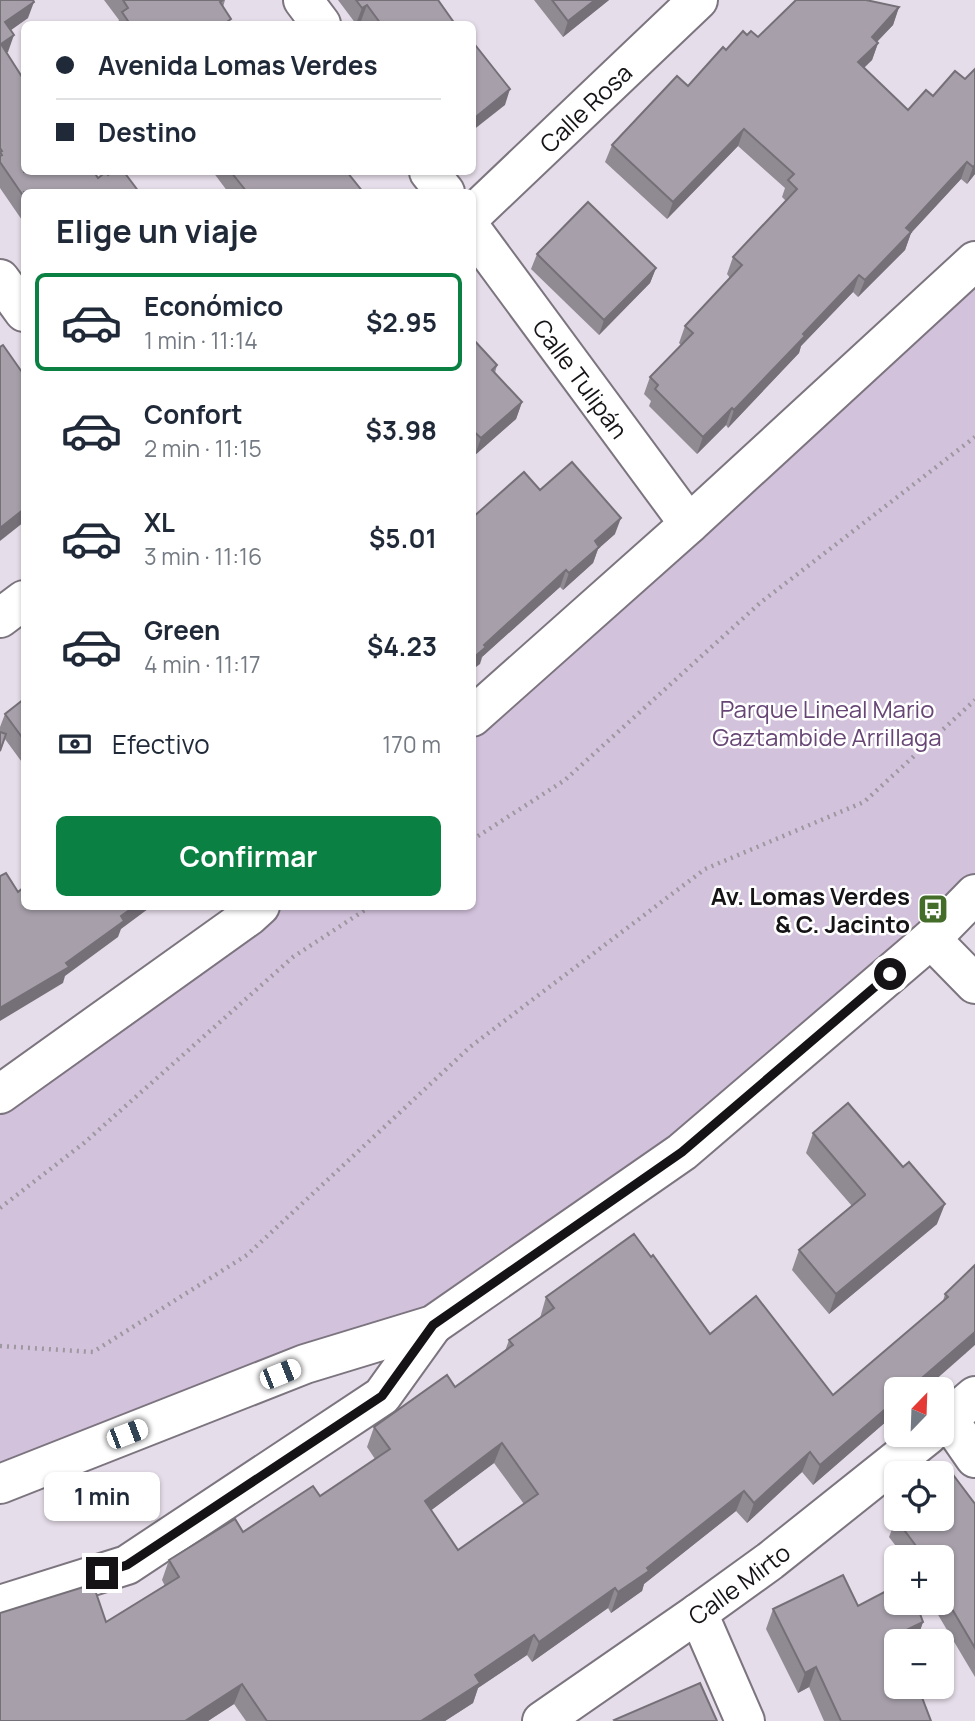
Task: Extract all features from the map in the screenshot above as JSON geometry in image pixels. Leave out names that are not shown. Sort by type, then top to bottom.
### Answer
[{"type":"street","points":[[303,0],[319,21]]},
{"type":"street","name":"Calle Rosa","points":[[476,211],[698,0]]},
{"type":"street","points":[[431,175],[443,189]]},
{"type":"street","name":"Calle Tulipán","points":[[476,235],[689,524]]},
{"type":"street","points":[[476,713],[689,524],[975,261]]},
{"type":"street","points":[[0,279],[21,308]]},
{"type":"street","points":[[0,618],[21,602]]},
{"type":"street","points":[[0,1484],[305,1364],[433,1325],[682,1152],[931,939],[975,894]]},
{"type":"street","points":[[0,1094],[256,910]]},
{"type":"street","points":[[931,939],[975,984]]},
{"type":"street","points":[[0,1605],[127,1565],[382,1396],[433,1325]]},
{"type":"street","points":[[954,1428],[975,1458]]},
{"type":"street","name":"Calle Mirto","points":[[542,1721],[770,1561],[913,1447]]},
{"type":"street","points":[[698,1613],[745,1721]]},
{"type":"path","points":[[476,837],[565,780],[760,603],[975,438]]},
{"type":"path","points":[[0,1346],[93,1352],[247,1255],[470,1047],[705,869],[864,802],[975,700]]},
{"type":"path","points":[[0,1208],[84,1143],[293,957],[365,910]]},
{"type":"green space","name":"Parque Lineal Mario Gaztambide Arrillaga","points":[[975,261],[975,894],[931,939],[433,1325],[0,1487],[0,1094],[256,910],[476,910],[476,714]]},
{"type":"building","points":[[0,0],[33,0],[34,2],[5,22],[14,35],[1,44],[21,75],[21,175],[96,175],[98,178],[102,175],[126,175],[137,189],[21,189],[21,193],[0,162]]},
{"type":"building","points":[[123,0],[223,0],[220,2],[231,19],[128,21],[122,12],[128,8]]},
{"type":"building","points":[[356,0],[438,0],[453,21],[379,21],[367,5],[362,8]]},
{"type":"building","points":[[552,0],[595,0],[568,21]]},
{"type":"building","points":[[796,0],[866,0],[899,7],[872,37],[878,43],[858,62],[908,110],[926,90],[933,96],[955,71],[965,79],[975,69],[975,165],[973,167],[967,162],[906,228],[911,232],[865,280],[859,275],[734,410],[732,408],[703,437],[655,389],[658,385],[650,377],[693,333],[685,326],[742,265],[733,257],[797,189],[788,180],[794,174],[744,129],[673,202],[612,145],[677,76],[688,86],[723,47],[726,50],[743,31],[747,35],[751,31],[758,37]]},
{"type":"building","points":[[476,46],[510,89],[476,117]]},
{"type":"building","points":[[233,175],[349,175],[361,189],[245,189]]},
{"type":"building","points":[[588,202],[656,268],[604,320],[537,254]]},
{"type":"building","points":[[476,342],[497,365],[492,370],[522,402],[481,438],[476,434]]},
{"type":"building","points":[[3,345],[21,371],[21,511],[0,528],[0,347]]},
{"type":"building","points":[[572,462],[621,518],[595,541],[599,547],[569,573],[566,570],[484,645],[486,647],[476,656],[476,514],[524,472],[540,490]]},
{"type":"building","points":[[21,701],[21,736],[5,714]]},
{"type":"building","points":[[0,732],[6,734],[0,751]]},
{"type":"building","points":[[6,873],[18,892],[21,890],[21,910],[129,910],[121,916],[124,921],[66,963],[69,967],[0,1008],[0,876]]},
{"type":"building","points":[[848,1103],[903,1167],[909,1162],[945,1204],[836,1294],[799,1250],[865,1195],[813,1133]]},
{"type":"building","points":[[634,1234],[651,1257],[653,1255],[710,1334],[756,1296],[833,1395],[948,1297],[945,1294],[975,1265],[975,1332],[923,1377],[884,1377],[884,1410],[820,1465],[810,1452],[754,1503],[744,1491],[647,1568],[649,1571],[618,1592],[615,1588],[539,1642],[534,1635],[475,1675],[480,1683],[421,1721],[267,1721],[242,1684],[185,1721],[0,1721],[0,1613],[93,1584],[106,1622],[179,1577],[169,1560],[235,1519],[243,1532],[313,1486],[320,1496],[390,1449],[374,1427],[447,1375],[455,1387],[513,1345],[509,1340],[554,1308],[546,1297]],"holes":[[[502,1443],[538,1494],[458,1550],[425,1501]]]},
{"type":"building","points":[[954,1476],[975,1504],[975,1648],[954,1612],[954,1545],[915,1545],[905,1531],[954,1531]]},
{"type":"building","points":[[843,1575],[858,1606],[884,1592],[884,1615],[920,1615],[923,1622],[908,1629],[884,1629],[884,1699],[923,1699],[931,1721],[841,1721],[816,1667],[805,1673],[773,1609]]},
{"type":"building","points":[[700,1683],[717,1721],[614,1720]]},
{"type":"place","name":"Av. Lomas Verdes & C. Jacinto","points":[[933,909]]},
{"type":"route","points":[[102,1573],[127,1565],[382,1396],[433,1325],[682,1152],[890,974]]}]
